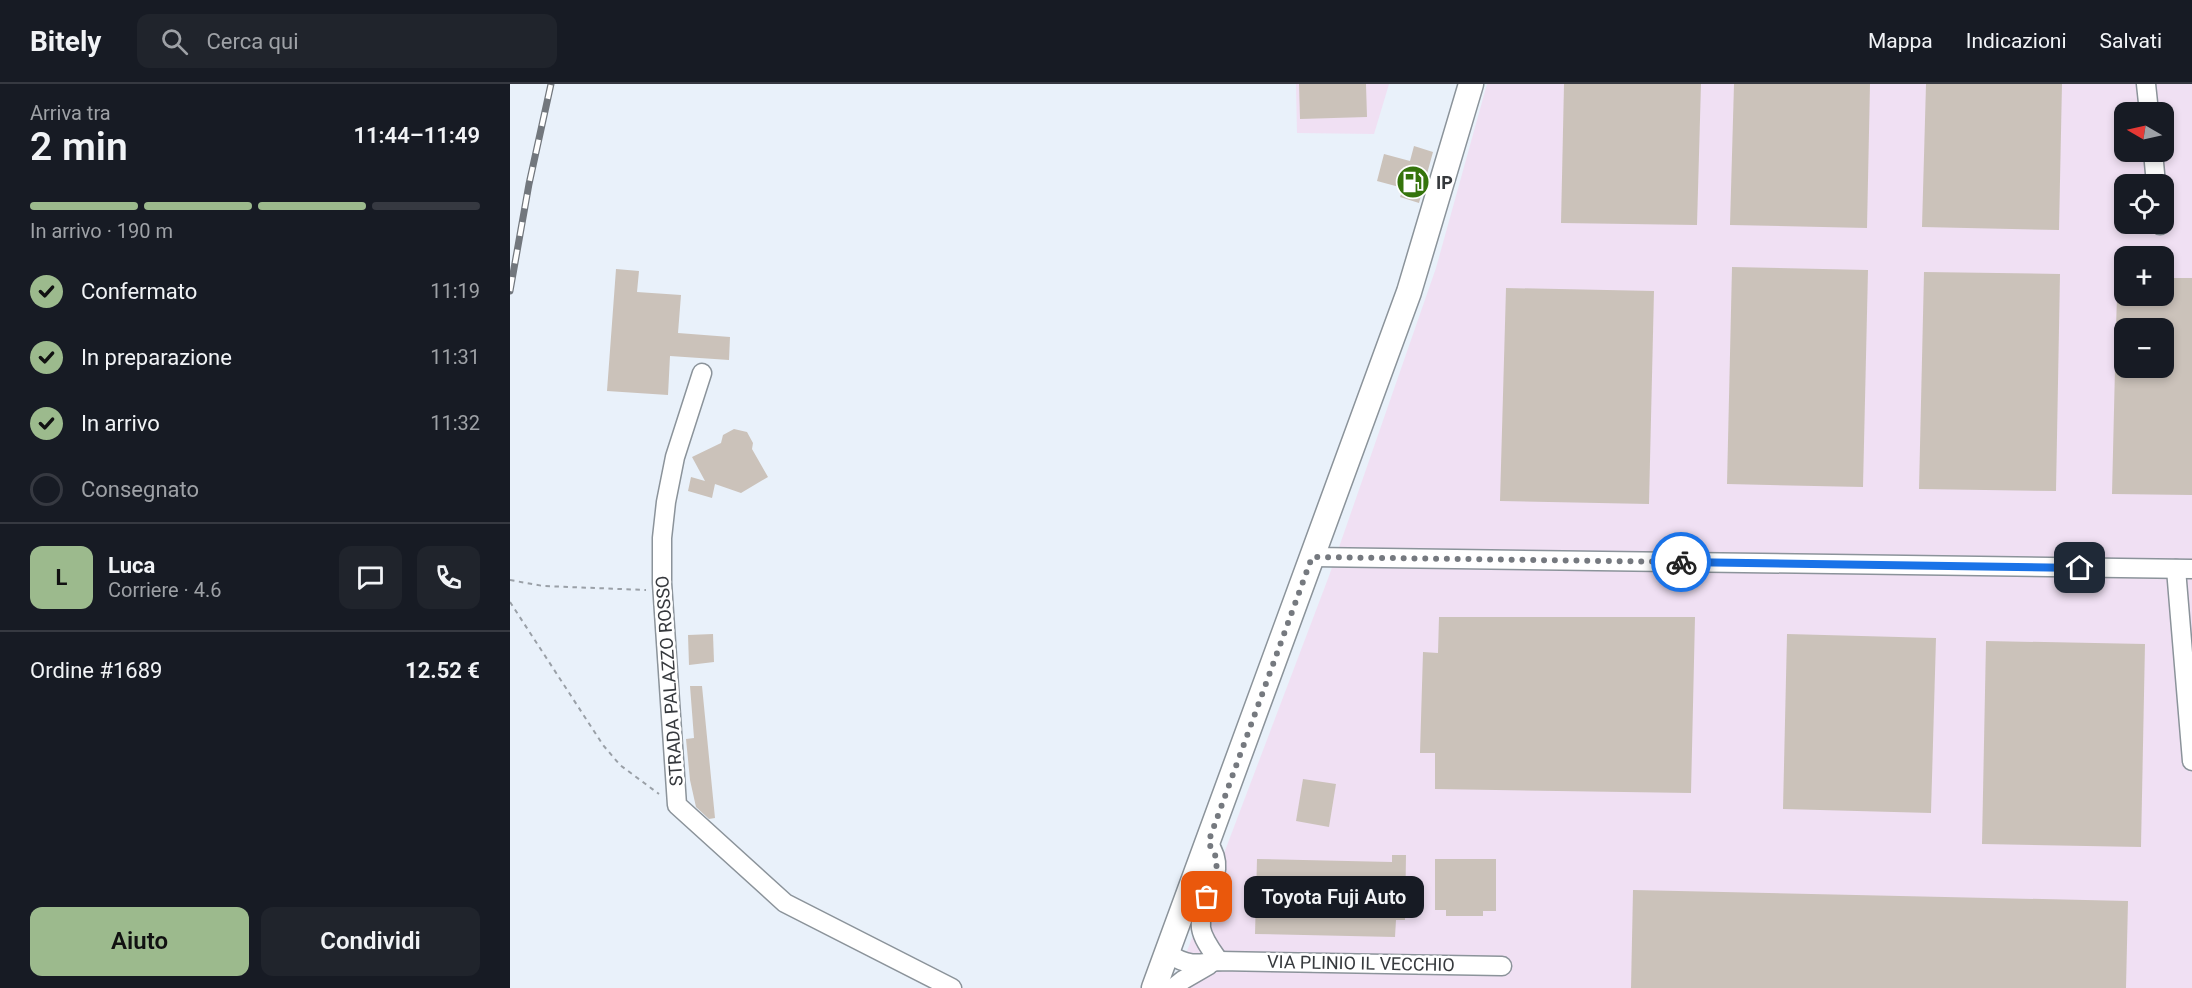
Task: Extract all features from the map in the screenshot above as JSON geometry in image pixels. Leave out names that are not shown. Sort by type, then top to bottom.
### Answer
[{"type":"main road","points":[[1154,988],[1409,292],[1471,84]]},
{"type":"street","points":[[2146,84],[2148,102]]},
{"type":"street","name":"STRADA PALAZZO ROSSO","points":[[702,373],[675,457],[666,502],[663,538],[662,583],[677,805],[785,903],[952,988]]},
{"type":"street","points":[[1312,557],[2184,569],[2192,761]]},
{"type":"street","points":[[1208,843],[1216,856],[1217,867],[1207,897],[1201,928],[1219,961]]},
{"type":"street","name":"VIA PLINIO IL VECCHIO","points":[[1167,953],[1185,963],[1192,964],[1219,961],[1502,966]]},
{"type":"street","name":"VIA PLINIO IL VECCHIO","points":[[1173,988],[1196,972],[1219,961]]},
{"type":"path","points":[[510,580],[543,586],[644,590],[652,589],[662,583]]},
{"type":"path","points":[[510,602],[603,745],[620,765],[677,805]]},
{"type":"shaded area","points":[[1296,84],[1389,84],[1374,134],[1297,133]]},
{"type":"shaded area","points":[[1487,84],[2192,84],[2192,988],[1173,988],[1329,576],[1436,268]]},
{"type":"building","points":[[1299,84],[1366,84],[1367,117],[1300,119]]},
{"type":"building","points":[[1564,84],[1701,84],[1697,225],[1561,223]]},
{"type":"building","points":[[1734,84],[1870,84],[1867,228],[1730,225]]},
{"type":"building","points":[[1926,84],[2062,84],[2059,230],[1922,227]]},
{"type":"building","points":[[1414,146],[1433,152],[1419,203],[1400,197],[1403,188],[1377,181],[1384,154],[1410,161]]},
{"type":"building","points":[[1732,267],[1868,270],[1863,487],[1727,484]]},
{"type":"building","points":[[616,269],[639,271],[637,292],[681,295],[678,333],[730,337],[729,360],[670,356],[668,395],[607,391]]},
{"type":"building","points":[[1924,272],[2060,274],[2056,491],[1919,489]]},
{"type":"building","points":[[2174,278],[2192,278],[2192,495],[2112,494],[2115,378],[2174,378],[2174,318],[2116,318],[2117,306],[2174,306]]},
{"type":"building","points":[[1506,288],[1654,291],[1649,504],[1500,501]]},
{"type":"building","points":[[734,429],[747,432],[753,443],[752,449],[768,477],[741,493],[715,484],[712,498],[688,491],[691,477],[705,481],[692,457],[721,443],[723,435]]},
{"type":"building","points":[[1439,617],[1695,617],[1691,793],[1435,789],[1435,753],[1420,753],[1423,652],[1438,653]]},
{"type":"building","points":[[713,634],[714,662],[689,665],[688,635]]},
{"type":"building","points":[[1787,634],[1936,638],[1931,813],[1783,809]]},
{"type":"building","points":[[1986,641],[2145,644],[2141,847],[1982,844]]},
{"type":"building","points":[[690,686],[702,686],[715,818],[709,819],[696,807],[690,780],[686,739],[694,738]]},
{"type":"building","points":[[1303,779],[1336,784],[1329,827],[1296,821]]},
{"type":"building","points":[[1392,855],[1406,855],[1405,920],[1396,920],[1395,937],[1255,934],[1257,859],[1392,862]]},
{"type":"building","points":[[1435,859],[1496,859],[1496,911],[1483,911],[1483,916],[1446,916],[1446,910],[1435,910]]},
{"type":"building","points":[[1633,890],[2128,901],[2126,988],[1631,988]]},
{"type":"railway","points":[[510,291],[529,184],[551,84]]},
{"type":"way so far","points":[[1207,897],[1218,862],[1214,850],[1208,843],[1312,557],[1681,562]]},
{"type":"place","name":"IP","points":[[1413,182]]},
{"type":"place","name":"Toyota Fuji Auto","points":[[1207,897]]},
{"type":"route","points":[[1681,562],[2080,568]]}]
